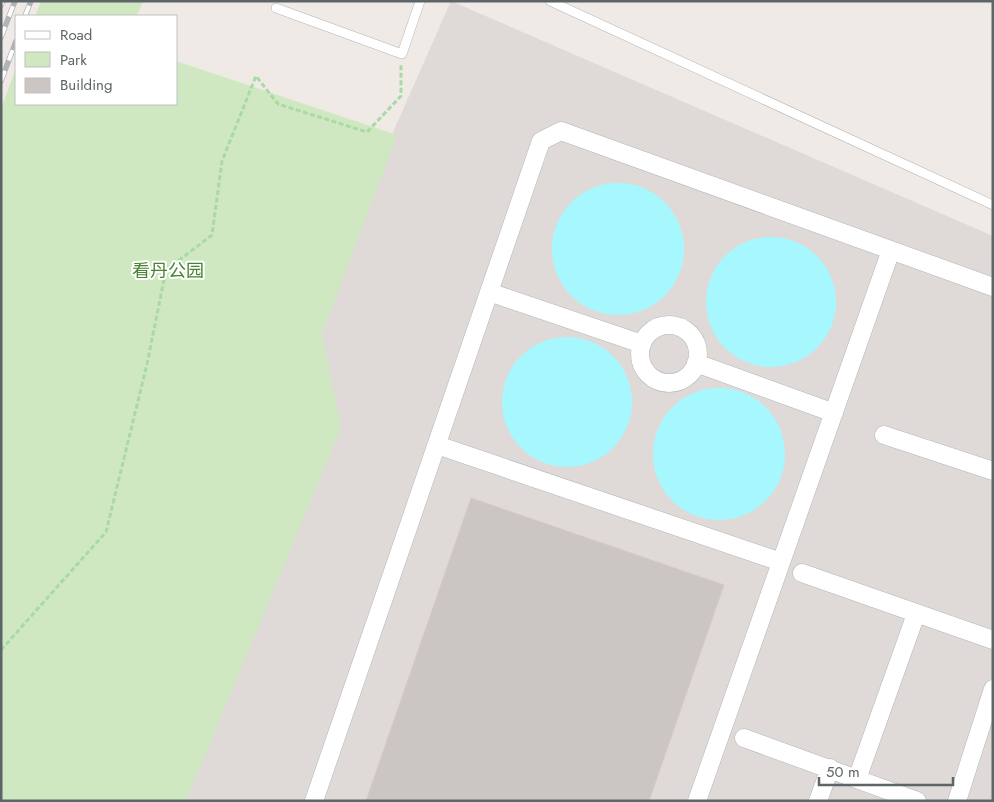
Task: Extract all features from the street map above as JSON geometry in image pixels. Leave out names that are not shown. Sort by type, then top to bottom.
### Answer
[{"type":"street","points":[[314,801],[541,141],[561,131],[993,287]]},
{"type":"street","points":[[697,801],[891,250]]},
{"type":"street","points":[[489,292],[642,344]]},
{"type":"street","points":[[658,326],[678,326],[693,338],[697,347],[696,363],[691,373],[684,379],[666,383],[657,380],[644,368],[640,359],[642,344],[649,332],[658,326]]},
{"type":"street","points":[[696,363],[834,413]]},
{"type":"street","points":[[884,435],[993,471]]},
{"type":"street","points":[[436,445],[781,562]]},
{"type":"street","points":[[802,573],[993,640]]},
{"type":"street","points":[[857,779],[916,614]]},
{"type":"street","points":[[957,801],[993,689]]},
{"type":"street","points":[[744,738],[917,801]]},
{"type":"street","points":[[818,801],[830,768]]},
{"type":"lane","points":[[276,8],[402,54],[420,1]]},
{"type":"lane","points":[[550,1],[993,205]]},
{"type":"path","points":[[1,650],[106,532],[147,364],[166,270],[212,235],[222,161],[256,76],[278,104],[367,132],[401,96],[402,54]]},
{"type":"shaded area","points":[[451,1],[993,236],[993,801],[137,801],[263,426]]},
{"type":"green space","points":[[41,1],[143,1],[137,15],[35,15]]},
{"type":"green space","name":"看丹公园","points":[[178,62],[397,135],[322,334],[341,428],[186,801],[1,801],[1,109],[15,71],[15,105],[178,105]]},
{"type":"water","points":[[618,183],[643,188],[664,203],[679,224],[684,249],[679,274],[664,295],[643,310],[618,315],[593,310],[572,295],[557,274],[552,249],[557,224],[572,203],[593,188]]},
{"type":"water","points":[[771,237],[784,238],[796,242],[817,256],[831,277],[835,289],[835,315],[831,327],[817,348],[796,362],[784,366],[771,367],[758,366],[746,362],[725,348],[711,327],[707,315],[706,302],[707,289],[711,277],[725,256],[746,242],[758,238]]},
{"type":"water","points":[[567,337],[592,341],[613,356],[628,377],[632,402],[628,427],[613,448],[592,463],[567,467],[542,463],[521,448],[506,427],[502,402],[506,377],[521,356],[542,341]]},
{"type":"water","points":[[719,388],[744,393],[765,408],[780,429],[785,454],[780,479],[765,500],[744,515],[719,520],[694,515],[673,500],[658,479],[653,454],[658,429],[673,408],[694,393]]},
{"type":"building","points":[[471,498],[724,585],[649,801],[366,801]]},
{"type":"railway","points":[[1,5],[3,1]]},
{"type":"railway","points":[[1,37],[15,1]]},
{"type":"railway","points":[[25,15],[31,1]]},
{"type":"railway","points":[[1,81],[15,44]]}]
